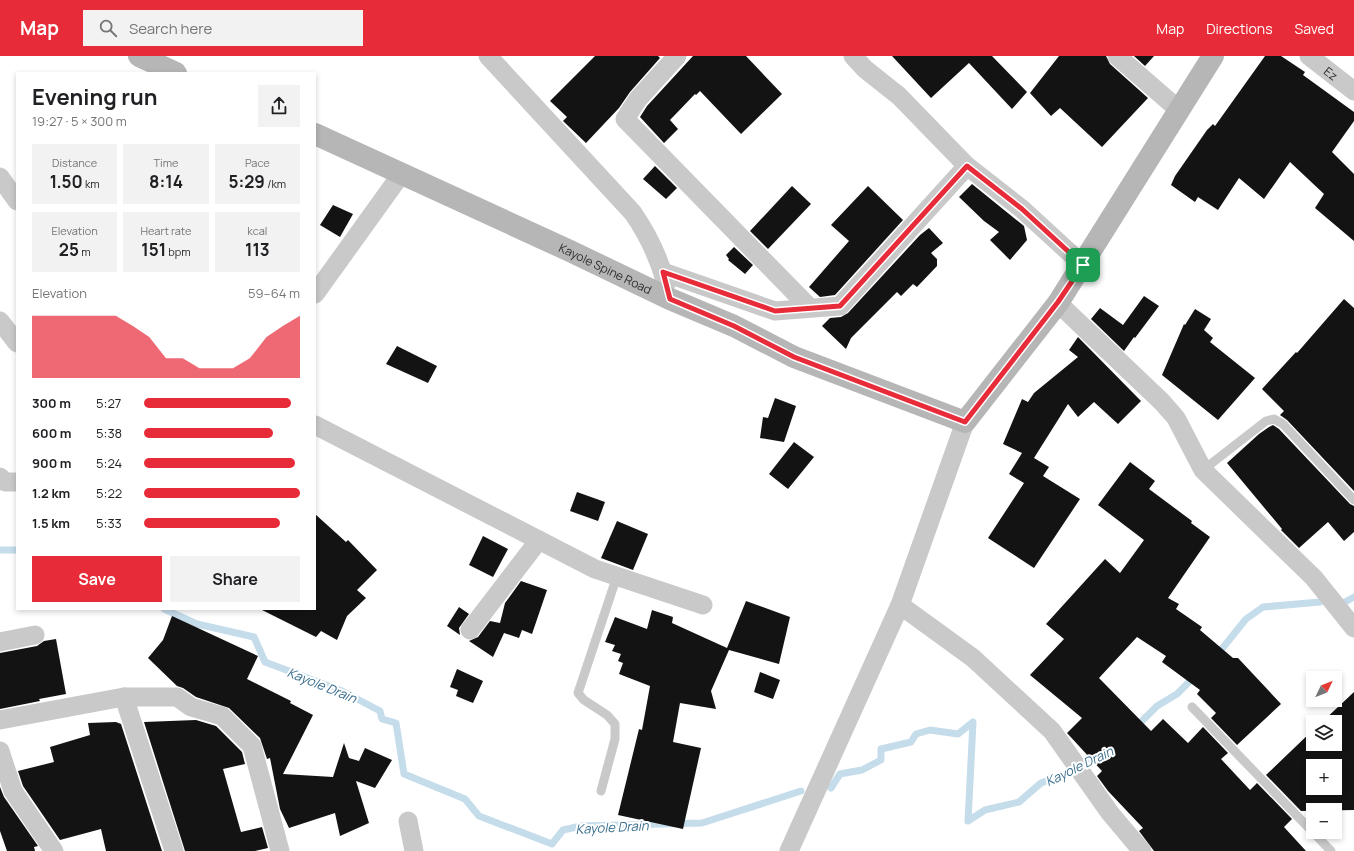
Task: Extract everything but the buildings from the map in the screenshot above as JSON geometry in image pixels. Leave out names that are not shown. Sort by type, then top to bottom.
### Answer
[{"type":"main road","points":[[139,56],[174,72]]},
{"type":"main road","points":[[965,422],[1058,302],[1083,265],[1213,56]]},
{"type":"main road","name":"Kayole Spine Road","points":[[316,134],[402,173],[670,299],[734,326],[794,357],[965,422]]},
{"type":"street","points":[[677,56],[638,98],[624,118],[810,308]]},
{"type":"street","points":[[853,56],[865,69],[899,96],[967,166],[1022,209],[1083,265]]},
{"type":"street","points":[[1117,56],[1179,110]]},
{"type":"street","name":"Ez","points":[[1309,56],[1354,91]]},
{"type":"street","points":[[496,59],[633,213],[648,234],[663,272],[670,299]]},
{"type":"street","points":[[663,272],[775,311],[840,306],[967,166]]},
{"type":"street","points":[[316,293],[402,173]]},
{"type":"street","points":[[0,177],[16,200]]},
{"type":"street","points":[[1058,302],[1148,388],[1176,418],[1203,470],[1314,578],[1354,628]]},
{"type":"street","points":[[0,321],[16,342]]},
{"type":"street","points":[[789,851],[900,605],[965,422]]},
{"type":"street","points":[[316,426],[595,568],[703,605]]},
{"type":"street","points":[[0,477],[5,482],[16,482]]},
{"type":"street","points":[[470,630],[539,540]]},
{"type":"street","points":[[900,605],[953,643],[997,679],[1052,731],[1110,813],[1142,851]]},
{"type":"street","points":[[0,642],[35,635]]},
{"type":"street","points":[[0,720],[124,697],[177,697],[191,707],[222,716],[252,746],[280,851]]},
{"type":"street","points":[[124,697],[174,851]]},
{"type":"street","points":[[0,751],[13,791],[54,851]]},
{"type":"street","points":[[408,822],[414,851]]},
{"type":"lane","points":[[1203,470],[1266,420],[1274,420],[1283,424],[1354,500]]},
{"type":"lane","points":[[601,791],[615,739],[615,724],[607,715],[584,700],[578,693],[617,576]]},
{"type":"lane","points":[[1192,707],[1331,851]]},
{"type":"waterway","name":"Kayole Drain","points":[[0,550],[16,550]]},
{"type":"waterway","name":"Kayole Drain","points":[[1345,602],[1354,597]]},
{"type":"waterway","name":"Kayole Drain","points":[[1217,655],[1246,619],[1263,607],[1320,602]]},
{"type":"waterway","name":"Kayole Drain","points":[[166,610],[197,624],[254,637],[265,662],[342,691],[380,711],[382,719],[396,723],[404,774],[465,799],[479,816],[552,844],[563,830],[581,826],[702,823],[801,791]]},
{"type":"waterway","name":"Kayole Drain","points":[[1135,728],[1157,706],[1177,694],[1195,676]]},
{"type":"waterway","name":"Kayole Drain","points":[[831,788],[840,774],[862,770],[881,760],[881,749],[911,742],[916,734],[930,730],[958,734],[973,722],[968,821],[985,810],[1019,802],[1041,783],[1075,770],[1100,757]]},
{"type":"route","points":[[967,166],[1022,209],[1083,265],[1058,302],[965,422],[794,357],[734,326],[670,299],[663,272],[775,311],[840,306],[967,166]]}]
